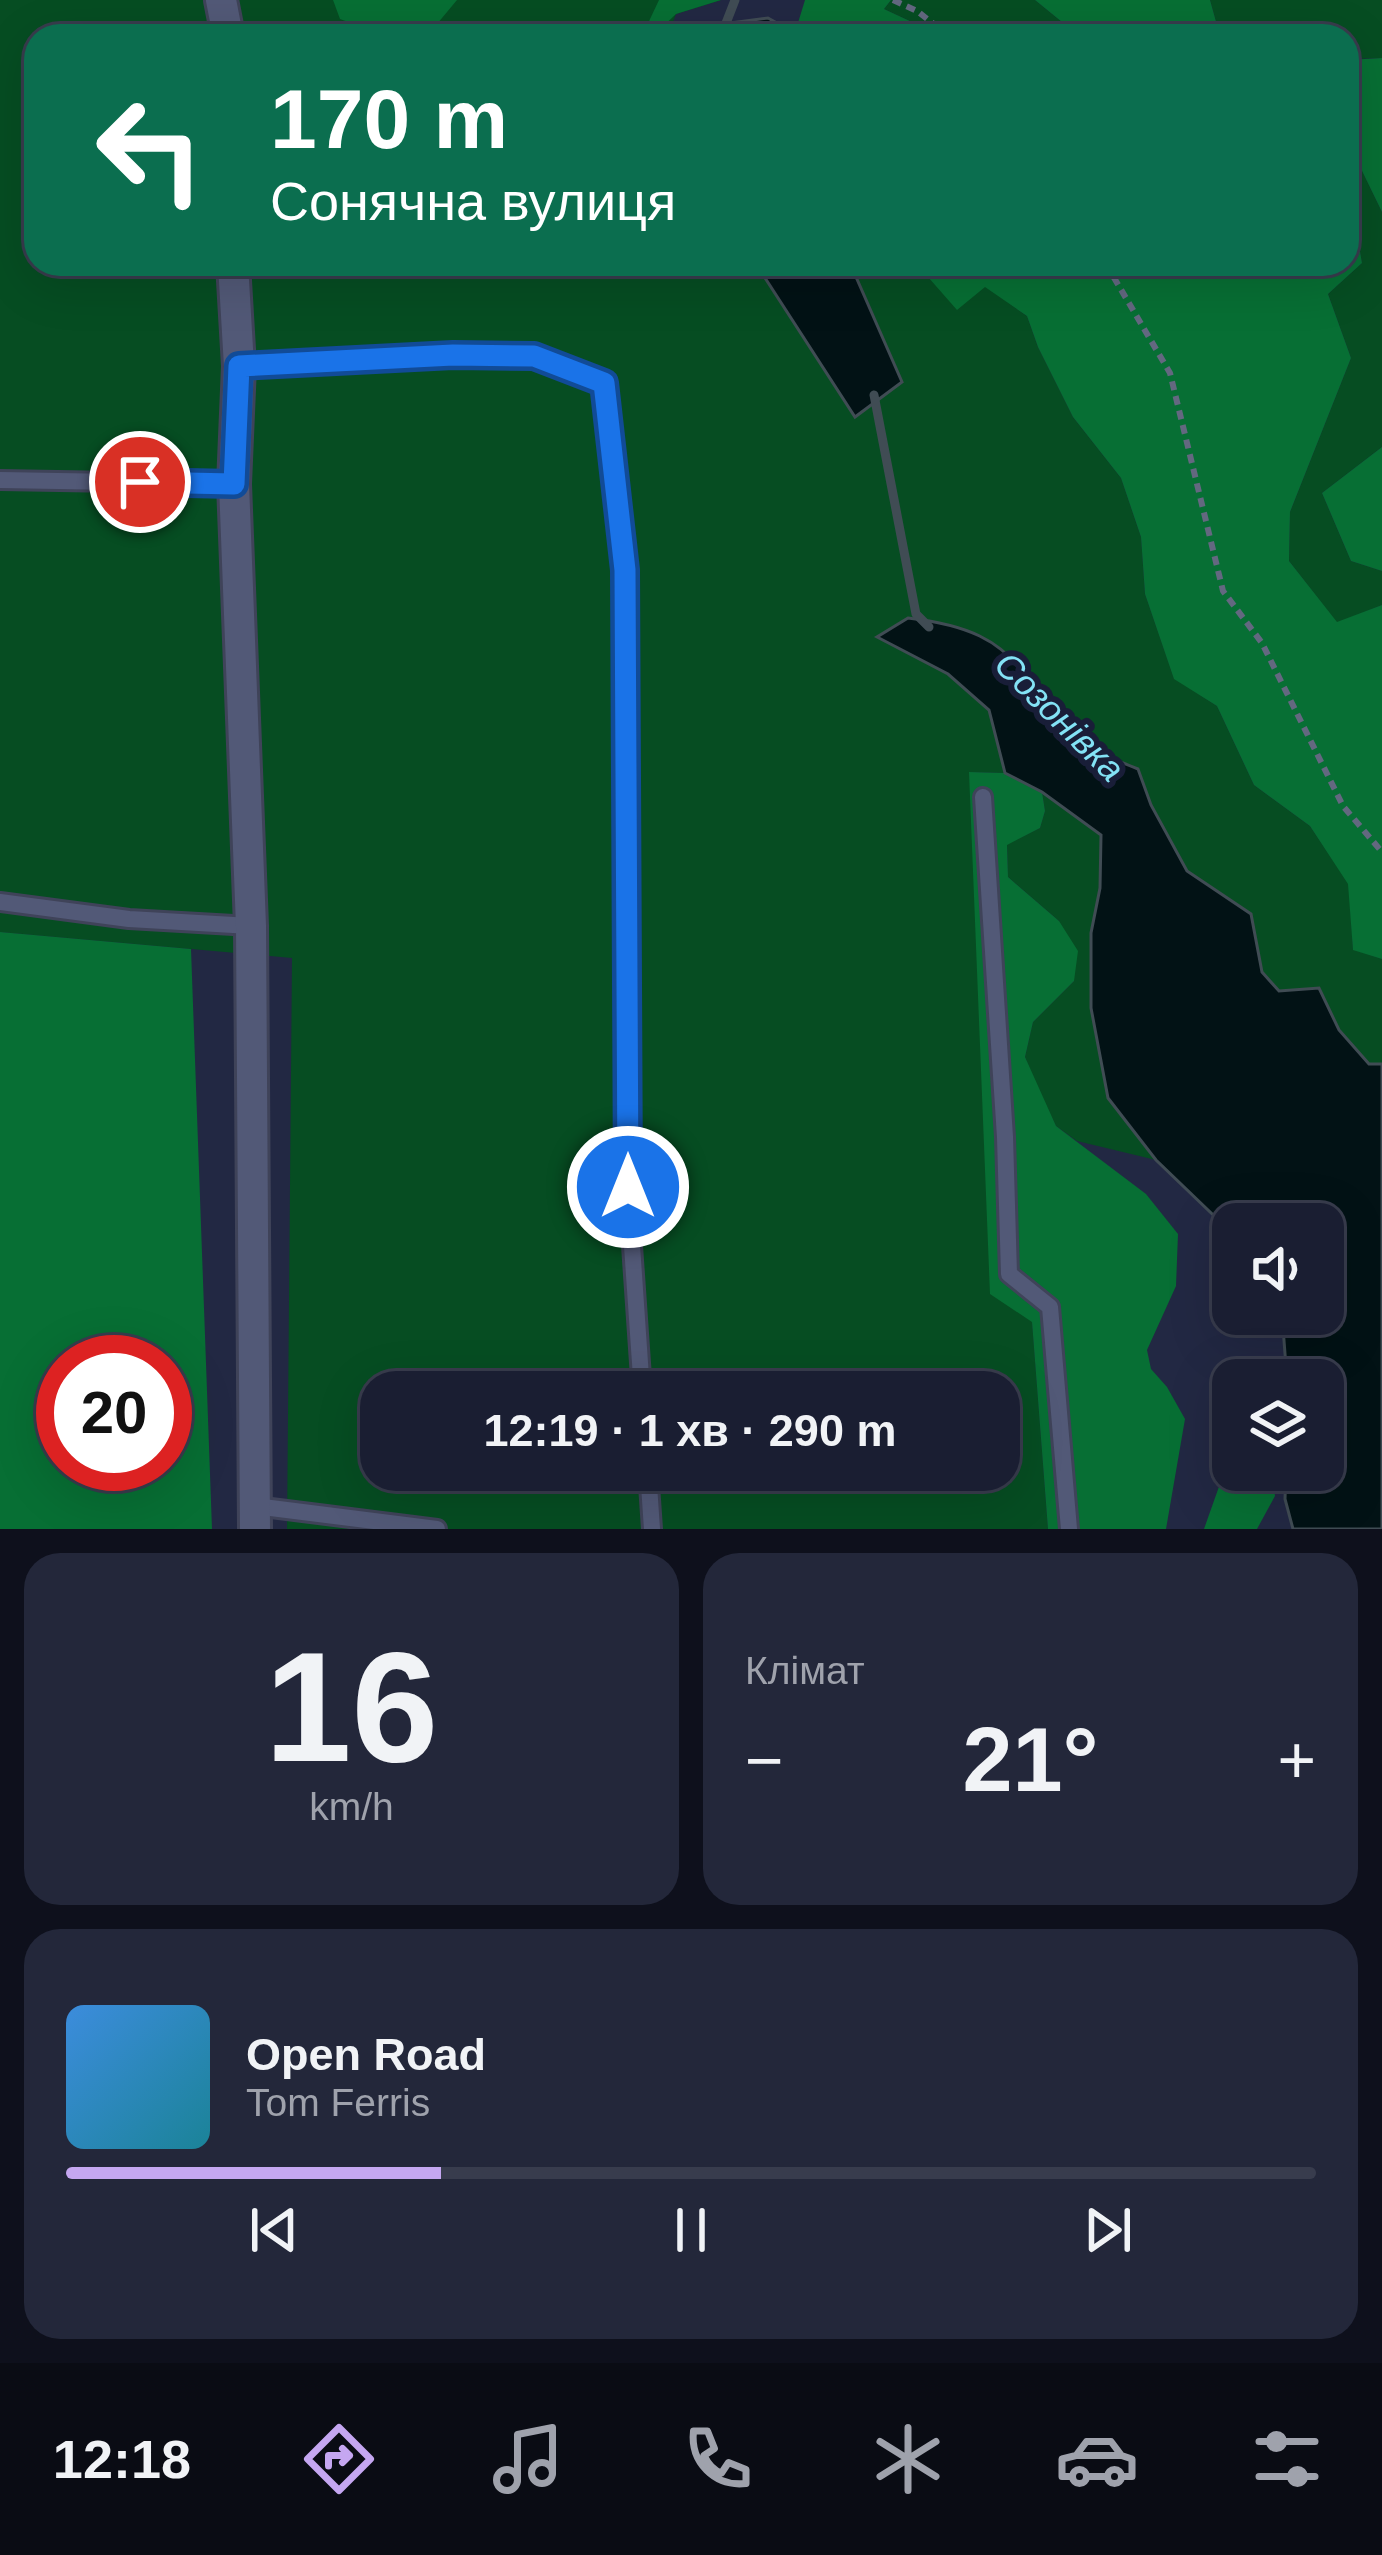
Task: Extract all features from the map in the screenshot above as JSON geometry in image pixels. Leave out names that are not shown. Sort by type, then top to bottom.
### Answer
[{"type":"street","points":[[234,276],[239,366],[234,484],[251,926],[255,1517]]},
{"type":"lane","points":[[239,366],[453,355],[534,356],[604,383],[625,570],[628,1187],[641,1371]]},
{"type":"lane","points":[[0,480],[234,484]]},
{"type":"lane","points":[[982,797],[1010,1274],[1050,1307],[1069,1529]]},
{"type":"lane","points":[[0,902],[128,919],[251,926]]},
{"type":"lane","points":[[649,1491],[652,1529]]},
{"type":"lane","points":[[255,1517],[437,1529]]},
{"type":"path","points":[[893,0],[933,24]]},
{"type":"path","points":[[1113,276],[1170,373],[1223,591],[1262,643],[1343,806],[1382,852]]},
{"type":"green space","points":[[0,0],[721,0],[676,14],[672,24],[24,24],[24,276],[764,276],[855,417],[855,276],[950,276],[985,286],[1027,316],[1073,417],[1121,478],[1141,537],[1145,594],[1174,678],[1217,706],[1254,785],[1310,826],[1349,884],[1353,949],[1382,959],[1382,1064],[1369,1064],[1339,1030],[1319,988],[1279,991],[1262,972],[1251,914],[1187,871],[1151,805],[1138,769],[1072,741],[1048,725],[1019,664],[878,637],[948,674],[989,711],[1005,773],[969,772],[1032,1321],[1048,1529],[287,1529],[292,958],[0,932]]},
{"type":"green space","points":[[333,0],[457,0],[437,24],[354,24],[340,19]]},
{"type":"green space","points":[[659,0],[721,0],[676,14],[666,24],[648,24]]},
{"type":"green space","points":[[805,0],[891,0],[884,9],[916,24],[798,24]]},
{"type":"green space","points":[[891,0],[1035,0],[1064,24],[916,24],[884,9]]},
{"type":"green space","points":[[1035,0],[1210,0],[1217,24],[1064,24]]},
{"type":"green space","points":[[1210,0],[1382,0],[1382,58],[1359,59],[1359,24],[1217,24]]},
{"type":"green space","points":[[1382,58],[1382,212],[1359,165],[1359,59]]},
{"type":"green space","points":[[1359,165],[1382,212],[1382,447],[1322,493],[1351,561],[1382,571],[1382,605],[1337,623],[1289,561],[1290,512],[1351,358],[1328,294],[1348,276],[1359,276]]},
{"type":"green space","points":[[927,276],[1348,276],[1328,294],[1351,358],[1290,512],[1289,561],[1337,622],[1382,605],[1382,959],[1353,950],[1348,884],[1310,826],[1254,785],[1217,706],[1174,679],[1145,594],[1141,537],[1121,478],[1073,417],[1027,316],[985,287],[957,310]]},
{"type":"green space","points":[[1382,447],[1382,571],[1351,561],[1322,493]]},
{"type":"green space","points":[[969,772],[1005,773],[1042,792],[1045,811],[1040,828],[1007,845],[1008,877],[1059,921],[1078,951],[1074,981],[1033,1022],[1025,1057],[1056,1126],[1146,1194],[1178,1234],[1176,1286],[1147,1350],[1151,1369],[1185,1419],[1166,1529],[1048,1529],[1032,1322],[990,1294]]},
{"type":"green space","points":[[1042,792],[1101,835],[1100,888],[1091,933],[1108,1098],[1156,1160],[1077,1141],[1056,1126],[1025,1057],[1033,1022],[1074,981],[1059,921],[1008,877],[1007,844],[1040,828],[1045,811]]},
{"type":"green space","points":[[0,932],[191,949],[212,1529],[0,1529]]},
{"type":"green space","points":[[1217,1491],[1274,1491],[1257,1529],[1204,1529]]},
{"type":"shaded area","points":[[768,18],[779,24],[723,24]]},
{"type":"shaded area","points":[[764,276],[856,277],[902,382],[855,417]]},
{"type":"shaded area","points":[[908,618],[963,629],[1009,656],[1053,728],[1083,747],[1138,769],[1151,805],[1187,871],[1251,914],[1262,972],[1279,991],[1319,988],[1339,1030],[1369,1064],[1382,1064],[1382,1529],[1293,1529],[1285,1499],[1285,1491],[1344,1491],[1344,1359],[1285,1359],[1284,1335],[1344,1335],[1344,1203],[1212,1203],[1212,1214],[1156,1160],[1108,1098],[1091,1008],[1091,933],[1100,888],[1101,835],[1042,792],[1005,773],[989,710],[948,674],[877,637]]},
{"type":"waterway","name":"Созонівка","points":[[726,24],[735,0]]},
{"type":"waterway","name":"Созонівка","points":[[874,395],[916,614],[929,627]]},
{"type":"route","points":[[140,482],[234,484],[239,366],[453,355],[534,356],[604,383],[625,570],[628,1187]]}]
